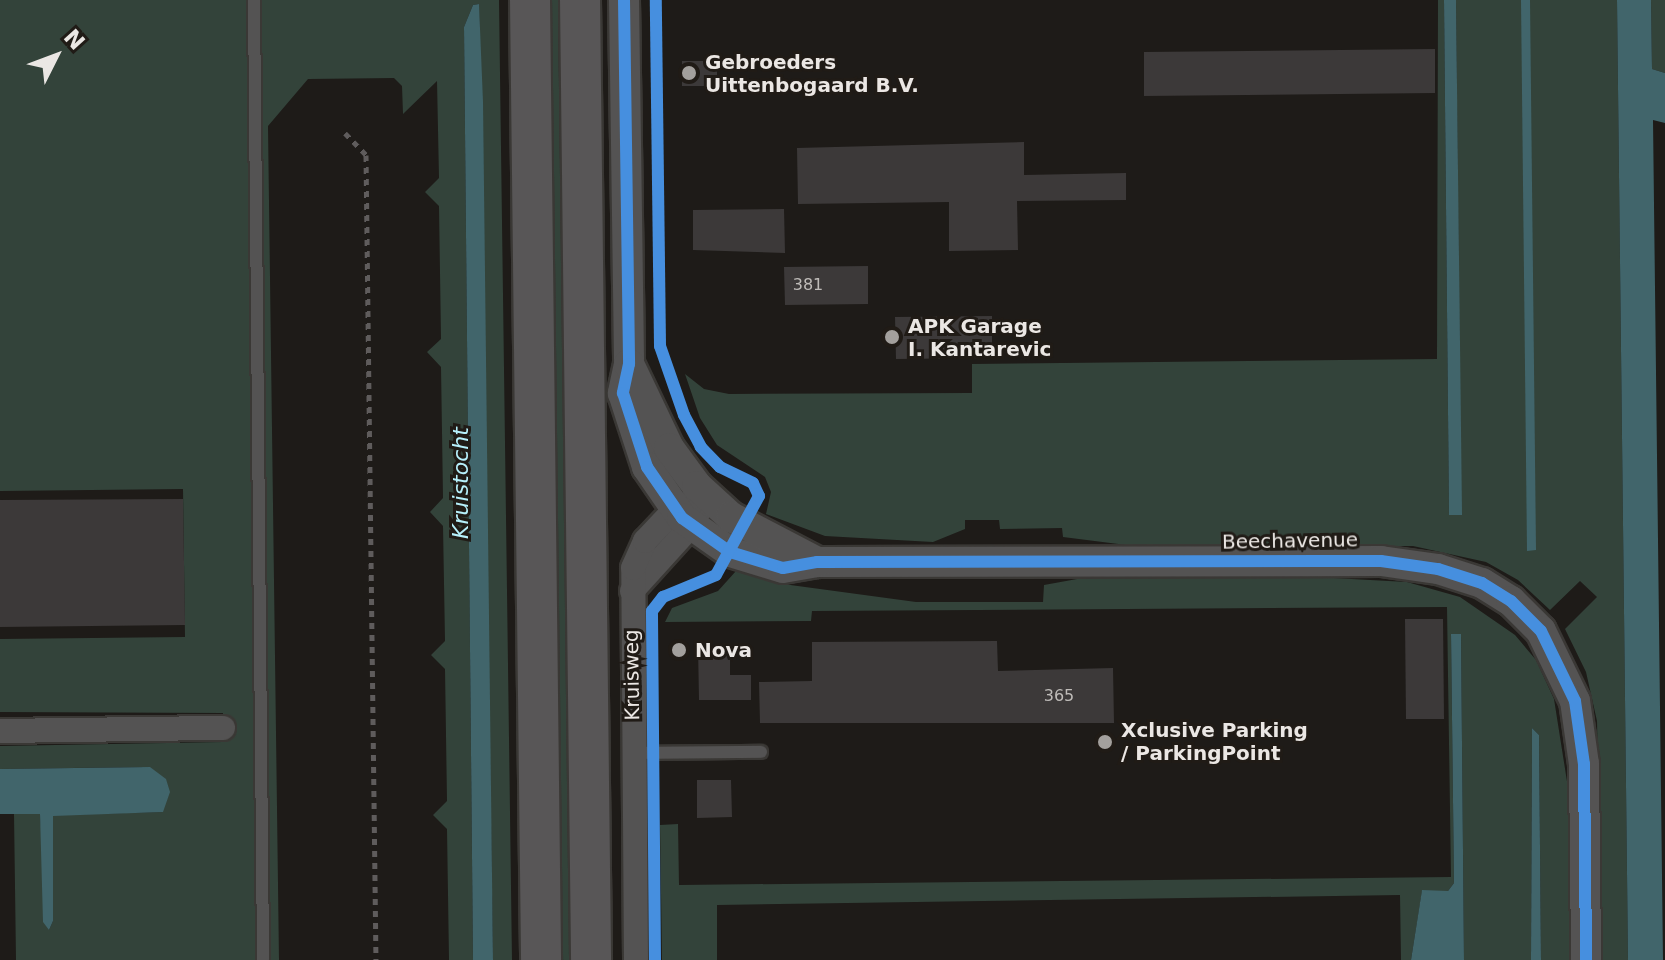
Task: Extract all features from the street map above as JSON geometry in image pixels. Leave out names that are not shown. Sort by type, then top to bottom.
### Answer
[{"type":"highway","points":[[514,0],[530,49]]},
{"type":"highway","points":[[530,0],[541,960]]},
{"type":"highway","points":[[580,0],[591,960]]},
{"type":"street","points":[[624,0],[629,364],[623,393],[629,425],[647,467],[683,518],[706,495],[669,448],[629,364]]},
{"type":"street","name":"Beechavenue","points":[[706,495],[738,521],[817,562]]},
{"type":"street","name":"Beechavenue","points":[[683,518],[753,561],[783,568],[817,562],[1381,561],[1438,569],[1482,583],[1511,601],[1541,631],[1575,701],[1584,764],[1586,960]]},
{"type":"street","name":"Kruisweg","points":[[636,960],[632,591],[635,558],[683,518]]},
{"type":"street","points":[[0,731],[223,728]]},
{"type":"lane","points":[[254,0],[263,960]]},
{"type":"lane","points":[[634,753],[761,752]]},
{"type":"path","points":[[345,133],[366,155],[376,960]]},
{"type":"green space","points":[[0,0],[499,0],[512,960],[493,960],[479,4],[473,5],[464,27],[473,960],[449,960],[447,829],[433,815],[447,801],[445,669],[431,655],[445,641],[443,526],[430,512],[443,498],[441,367],[427,352],[441,339],[439,206],[425,192],[439,178],[437,81],[403,114],[402,86],[394,78],[308,79],[268,126],[279,960],[16,960],[14,814],[40,814],[49,930],[53,921],[53,815],[163,812],[142,767],[0,769],[0,746],[223,742],[223,713],[0,712],[0,639],[185,637],[183,489],[0,491]]},
{"type":"green space","points":[[545,0],[558,0],[570,960],[556,960]]},
{"type":"green space","points":[[1438,0],[1444,0],[1449,515],[1461,515],[1456,0],[1617,0],[1628,960],[1602,960],[1597,721],[1586,672],[1565,629],[1597,597],[1580,581],[1550,610],[1518,580],[1486,562],[1413,546],[1150,548],[1063,537],[1062,528],[1000,529],[999,520],[965,520],[965,529],[933,542],[825,536],[766,514],[771,492],[765,477],[717,445],[700,418],[685,374],[704,389],[729,394],[972,393],[972,364],[1437,359]]},
{"type":"green space","points":[[1651,0],[1665,0],[1665,73],[1652,69]]},
{"type":"green space","points":[[736,571],[783,584],[916,602],[1043,602],[1044,585],[1077,579],[1315,577],[1407,582],[1460,597],[1515,635],[1536,660],[1554,699],[1569,794],[1571,960],[1541,960],[1539,735],[1532,728],[1531,960],[1464,960],[1461,634],[1451,635],[1454,883],[1448,891],[1422,891],[1411,960],[1401,960],[1400,895],[717,905],[717,960],[662,960],[660,825],[678,824],[679,885],[1451,877],[1447,607],[812,611],[811,621],[665,622],[672,608],[718,591]]},
{"type":"water","points":[[1444,0],[1456,0],[1462,515],[1449,515]]},
{"type":"water","points":[[1521,0],[1530,0],[1536,550],[1527,551]]},
{"type":"water","points":[[1617,0],[1651,0],[1652,69],[1665,73],[1665,123],[1653,120],[1663,960],[1628,960]]},
{"type":"water","points":[[479,4],[483,102],[493,960],[473,960],[464,27],[473,5]]},
{"type":"water","points":[[1451,634],[1461,634],[1464,960],[1411,960],[1422,890],[1448,891],[1454,883]]},
{"type":"water","points":[[1532,728],[1539,735],[1541,960],[1531,960]]},
{"type":"water","points":[[150,767],[166,779],[170,792],[163,812],[53,816],[53,921],[49,930],[43,922],[40,814],[0,814],[0,769]]},
{"type":"building","points":[[1435,49],[1435,93],[1144,96],[1144,52]]},
{"type":"building","points":[[682,61],[717,61],[717,86],[682,86]]},
{"type":"building","points":[[1024,142],[1024,175],[1126,173],[1126,200],[1017,201],[1018,250],[949,251],[949,202],[798,204],[797,148]]},
{"type":"building","points":[[784,209],[785,253],[693,250],[693,210]]},
{"type":"building","points":[[868,266],[868,304],[785,305],[784,267]]},
{"type":"building","points":[[992,316],[992,358],[896,359],[895,317]]},
{"type":"building","points":[[183,499],[185,625],[0,627],[0,500]]},
{"type":"building","points":[[1405,619],[1443,619],[1444,719],[1406,719]]},
{"type":"building","points":[[997,641],[998,671],[1113,668],[1114,723],[760,723],[759,682],[812,681],[812,642]]},
{"type":"building","points":[[730,645],[730,675],[751,675],[751,700],[699,700],[698,646]]},
{"type":"building","points":[[697,780],[731,780],[732,817],[697,818]]},
{"type":"cycle path","points":[[624,0],[629,364],[623,393],[647,467],[682,518],[730,552],[783,568],[817,562],[1381,561],[1438,569],[1482,583],[1511,601],[1541,631],[1575,701],[1584,764],[1586,960]]},
{"type":"cycle path","points":[[655,960],[652,611],[663,597],[716,575],[759,496],[753,483],[720,467],[701,447],[684,415],[660,346],[656,0]]},
{"type":"place","name":"Gebroeders Uittenbogaard B.V.","points":[[689,73]]},
{"type":"place","name":"APK Garage I. Kantarevic","points":[[892,337]]},
{"type":"place","name":"Nova","points":[[679,650]]},
{"type":"place","name":"Xclusive Parking / ParkingPoint","points":[[1105,742]]},
{"type":"water label","name":"Kruistocht","points":[[461,483]]}]
